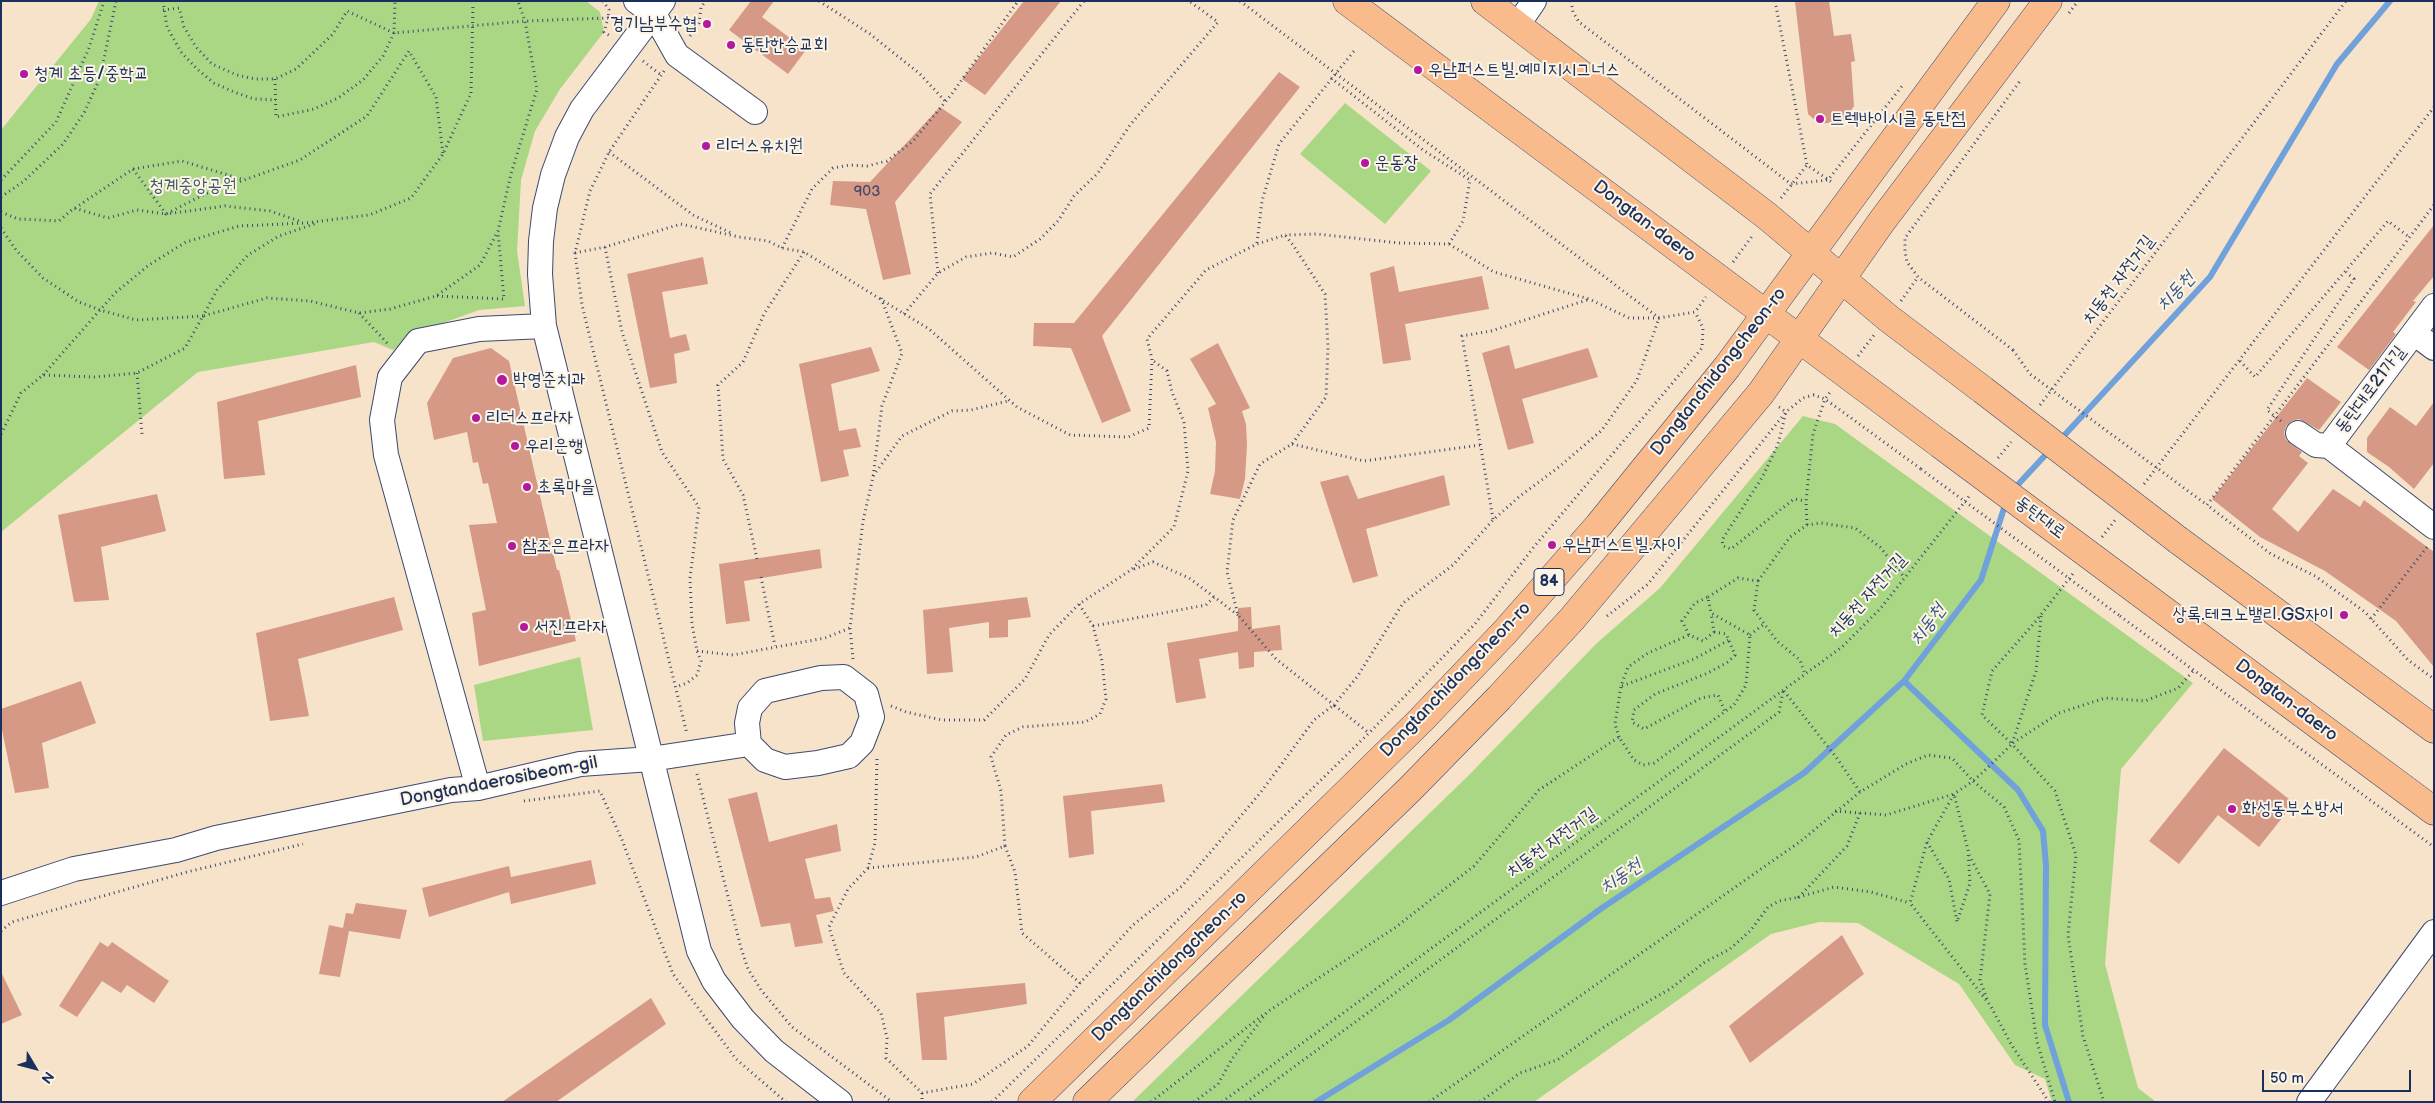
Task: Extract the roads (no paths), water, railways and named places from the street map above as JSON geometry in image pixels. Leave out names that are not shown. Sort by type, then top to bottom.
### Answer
[{"type":"main road","name":"Dongtan-daero","points":[[1347,1],[1940,444]]},
{"type":"main road","points":[[1484,1],[1760,210],[1888,318],[2178,540],[2434,729]]},
{"type":"main road","name":"Dongtanchidongcheon-ro","points":[[1032,1102],[1421,720],[1484,655],[1599,525],[1766,314],[1996,1]]},
{"type":"main road","name":"84","points":[[1087,1102],[1410,789],[1499,698],[1572,619],[1761,393],[1882,221],[2057,9]]},
{"type":"main road","name":"동탄대로","points":[[1940,444],[2139,592]]},
{"type":"main road","name":"Dongtan-daero","points":[[2139,592],[2434,811]]},
{"type":"street","points":[[1518,26],[1534,1]]},
{"type":"street","points":[[755,112],[677,55],[651,6],[582,109],[567,137],[553,175],[545,208],[541,241],[540,274],[544,326],[699,951],[714,981],[743,1019],[774,1051],[840,1102]]},
{"type":"street","name":"동탄대로21가길","points":[[2329,446],[2434,306]]},
{"type":"street","points":[[478,788],[386,455],[382,420],[390,377],[418,342],[479,329],[544,326]]},
{"type":"street","name":"동탄대로21가길","points":[[2414,333],[2434,348]]},
{"type":"street","name":"동탄대로21가길","points":[[2298,433],[2316,445],[2329,446],[2431,536]]},
{"type":"street","points":[[844,677],[866,694],[872,717],[862,743],[850,756],[818,763],[785,767],[765,760],[749,744],[747,723],[750,708],[765,691],[821,678],[844,677]]},
{"type":"street","name":"Dongtandaerosibeom-gil","points":[[1,893],[74,869],[176,850],[216,838],[450,790],[478,788],[580,764],[651,759],[749,744]]},
{"type":"street","points":[[2309,1102],[2434,932]]},
{"type":"waterway","name":"치동천","points":[[2060,440],[2210,277],[2337,64],[2390,1]]},
{"type":"waterway","name":"치동천","points":[[2012,491],[2051,449]]},
{"type":"waterway","name":"치동천","points":[[1316,1102],[1449,1020],[1602,908],[1804,773],[1904,681],[1981,580],[2006,502]]},
{"type":"waterway","points":[[1904,681],[2018,790],[2043,831],[2046,865],[2045,1025],[2069,1102]]},
{"type":"place","name":"경기남부수협","points":[[707,24]]},
{"type":"place","name":"동탄한승교회","points":[[731,45]]},
{"type":"place","name":"우남퍼스트빌.예미지시그너스","points":[[1418,70]]},
{"type":"place","name":"청계 초등/중학교","points":[[24,74]]},
{"type":"place","name":"트렉바이시클 동탄점","points":[[1820,119]]},
{"type":"place","name":"리더스유치원","points":[[706,146]]},
{"type":"place","name":"운동장","points":[[1365,163]]},
{"type":"place","name":"박영준치과","points":[[502,380]]},
{"type":"place","name":"리더스프라자","points":[[476,418]]},
{"type":"place","name":"우리은행","points":[[515,446]]},
{"type":"place","name":"초록마을","points":[[527,487]]},
{"type":"place","name":"우남퍼스트빌.자이","points":[[1552,545]]},
{"type":"place","name":"참조은프라자","points":[[512,546]]},
{"type":"place","name":"상록.테크노밸리.GS자이","points":[[2344,615]]},
{"type":"place","name":"서진프라자","points":[[524,627]]},
{"type":"place","name":"화성동부소방서","points":[[2232,809]]},
{"type":"park label","name":"청계중앙공원","points":[[193,186]]}]
